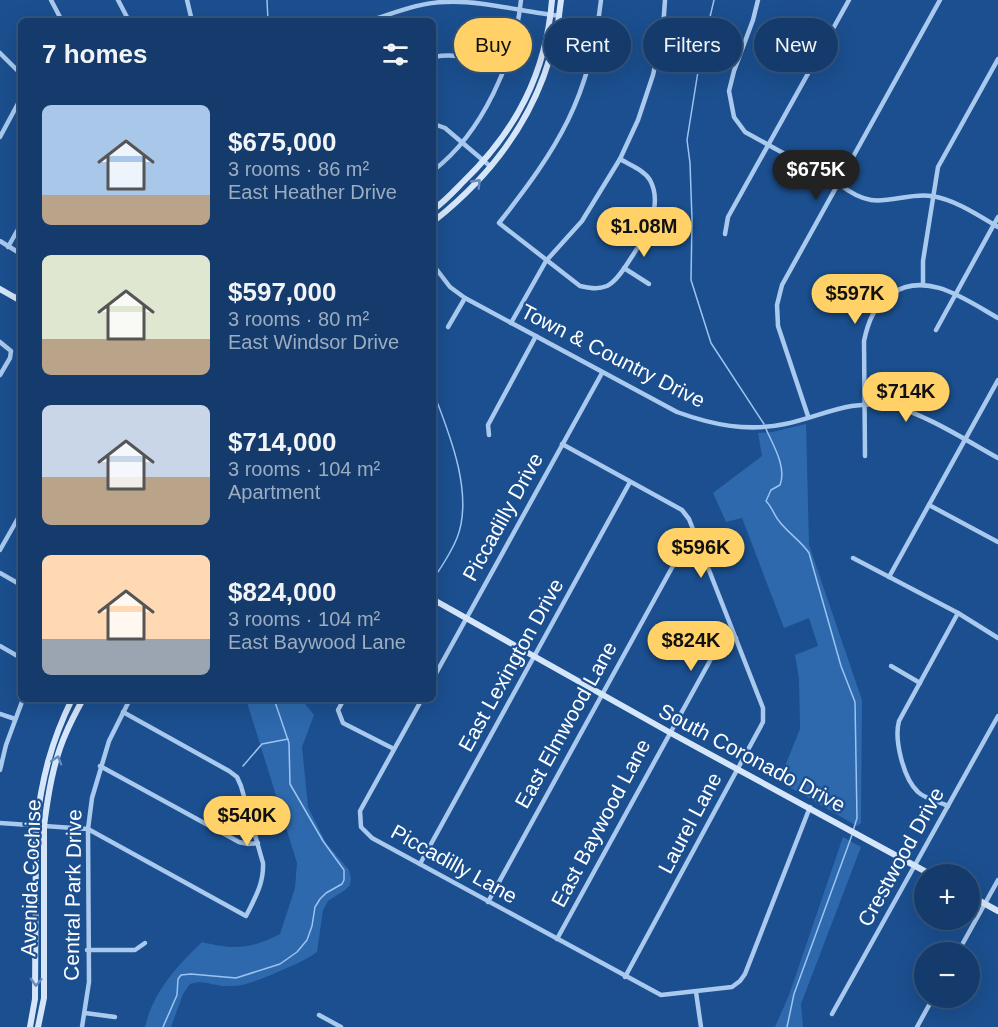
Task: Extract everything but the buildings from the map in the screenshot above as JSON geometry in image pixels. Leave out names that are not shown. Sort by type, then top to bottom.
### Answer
[{"type":"street","points":[[51,0],[61,18]]},
{"type":"street","points":[[118,0],[127,18]]},
{"type":"street","points":[[187,0],[191,18]]},
{"type":"street","points":[[518,18],[520,0]]},
{"type":"street","points":[[436,207],[485,161],[523,106],[537,72],[545,44],[552,0]]},
{"type":"street","points":[[436,219],[459,201],[492,168],[529,110],[545,76],[560,16],[561,0]]},
{"type":"street","points":[[601,0],[589,69],[568,122],[534,178],[499,223],[580,286],[595,290],[612,283],[646,234],[654,210],[651,181],[644,173],[620,159]]},
{"type":"street","points":[[511,323],[546,261],[582,221],[620,159],[638,120],[653,75],[663,28],[665,0]]},
{"type":"street","points":[[758,0],[729,91],[734,117],[745,132],[852,194],[873,200],[915,195],[932,196],[948,200],[996,226]]},
{"type":"street","points":[[725,234],[728,218],[849,0]]},
{"type":"street","points":[[808,416],[777,326],[777,305],[782,285],[940,0]]},
{"type":"street","points":[[379,18],[443,2],[472,3],[560,16]]},
{"type":"street","points":[[0,53],[18,71]]},
{"type":"street","points":[[436,57],[454,55]]},
{"type":"street","points":[[923,284],[923,261],[938,167],[998,59]]},
{"type":"street","points":[[436,168],[462,141],[486,108],[503,72]]},
{"type":"street","points":[[0,137],[18,104]]},
{"type":"street","points":[[436,125],[445,128],[462,141],[492,168]]},
{"type":"street","points":[[936,330],[996,226],[998,217]]},
{"type":"street","points":[[8,247],[18,229]]},
{"type":"street","points":[[0,241],[18,252]]},
{"type":"street","points":[[624,268],[649,284]]},
{"type":"street","name":"Town & Country Drive","points":[[436,269],[450,287],[465,298],[677,412],[711,424],[753,428],[785,424],[840,407],[892,406],[919,416],[998,458]]},
{"type":"street","points":[[865,456],[864,341],[867,324],[874,310],[887,297],[907,286],[923,284],[956,294],[998,318]]},
{"type":"street","points":[[0,289],[18,299]]},
{"type":"street","points":[[448,327],[465,298]]},
{"type":"street","points":[[489,435],[488,425],[536,336]]},
{"type":"street","points":[[0,342],[11,351],[10,358],[0,375]]},
{"type":"street","name":"Piccadilly Drive","points":[[436,673],[602,373]]},
{"type":"street","points":[[889,577],[998,380]]},
{"type":"street","name":"Laurel Lane","points":[[562,444],[682,510],[689,519],[763,708],[763,722],[625,977]]},
{"type":"street","name":"East Lexington Drive","points":[[420,864],[630,482]]},
{"type":"street","points":[[929,505],[998,542]]},
{"type":"street","points":[[0,550],[18,518]]},
{"type":"street","name":"East Elmwood Lane","points":[[488,902],[680,553],[698,541]]},
{"type":"street","points":[[854,558],[958,613],[998,638]]},
{"type":"street","points":[[0,573],[18,583]]},
{"type":"street","name":"South Coronado Drive","points":[[436,601],[533,657],[914,866]]},
{"type":"street","points":[[948,806],[918,792],[909,777],[897,746],[896,731],[899,721],[958,613]]},
{"type":"street","name":"East Baywood Lane","points":[[557,939],[717,648],[736,638]]},
{"type":"street","points":[[0,646],[18,655]]},
{"type":"street","points":[[891,666],[920,682]]},
{"type":"street","points":[[0,770],[22,702]]},
{"type":"street","name":"Avenida Cochise","points":[[30,1027],[35,999],[37,960],[36,825],[47,761],[60,723],[70,702]]},
{"type":"street","name":"Avenida Cochise","points":[[38,1027],[44,998],[45,968],[44,826],[55,765],[65,734],[81,702]]},
{"type":"street","name":"Central Park Drive","points":[[82,1027],[88,982],[88,829],[92,798],[109,741],[128,702]]},
{"type":"street","points":[[343,702],[339,710],[343,723],[394,749],[420,702]]},
{"type":"street","points":[[0,823],[88,829],[246,916],[264,875],[258,843],[237,777],[123,712]]},
{"type":"street","points":[[0,714],[15,719]]},
{"type":"street","name":"Crestwood Drive","points":[[915,864],[998,716]]},
{"type":"street","name":"Piccadilly Lane","points":[[394,749],[360,811],[362,827],[372,838],[661,995],[696,992]]},
{"type":"street","points":[[100,765],[239,842],[258,843]]},
{"type":"street","points":[[701,1027],[696,992],[732,987],[746,974],[810,807]]},
{"type":"street","name":"Crestwood Drive","points":[[832,1014],[914,866]]},
{"type":"street","points":[[964,942],[998,880]]},
{"type":"street","points":[[980,901],[998,911]]},
{"type":"street","points":[[87,950],[135,950],[145,943]]},
{"type":"street","points":[[917,1027],[927,1008]]},
{"type":"street","points":[[85,1013],[115,1017]]},
{"type":"street","points":[[319,1015],[341,1027]]},
{"type":"shaded area","points":[[806,424],[809,545],[862,700],[861,823],[857,826],[779,781],[800,729],[799,679],[795,655],[818,646],[809,618],[784,628],[742,518],[726,522],[713,493],[762,456],[758,433]]},
{"type":"shaded area","points":[[247,702],[303,702],[314,715],[302,747],[308,807],[326,843],[349,870],[350,885],[328,901],[323,910],[317,952],[295,965],[244,985],[226,986],[199,982],[190,984],[183,994],[171,1027],[145,1027],[154,1002],[167,980],[202,942],[242,947],[260,943],[280,934],[295,888],[297,863]]},
{"type":"shaded area","points":[[843,837],[861,847],[801,1004],[803,1027],[775,1027],[789,995]]},
{"type":"waterway","points":[[267,0],[268,18]]},
{"type":"waterway","points":[[714,0],[700,59],[687,140],[692,220],[691,280],[711,343],[764,424]]},
{"type":"waterway","points":[[436,399],[458,465],[463,503],[462,521],[457,538],[436,575]]},
{"type":"waterway","points":[[766,429],[782,471],[780,485],[771,490],[766,501],[777,519],[809,553],[841,666],[855,702],[857,818],[853,831]]},
{"type":"waterway","points":[[163,1027],[177,995],[178,979],[181,975],[236,978],[280,964],[297,952],[307,940],[315,907],[320,899],[342,884],[344,880],[344,870],[323,841],[290,784],[289,743],[275,702]]},
{"type":"waterway","points":[[243,766],[262,744],[288,739]]},
{"type":"waterway","points":[[787,1027],[794,994],[852,835]]}]
